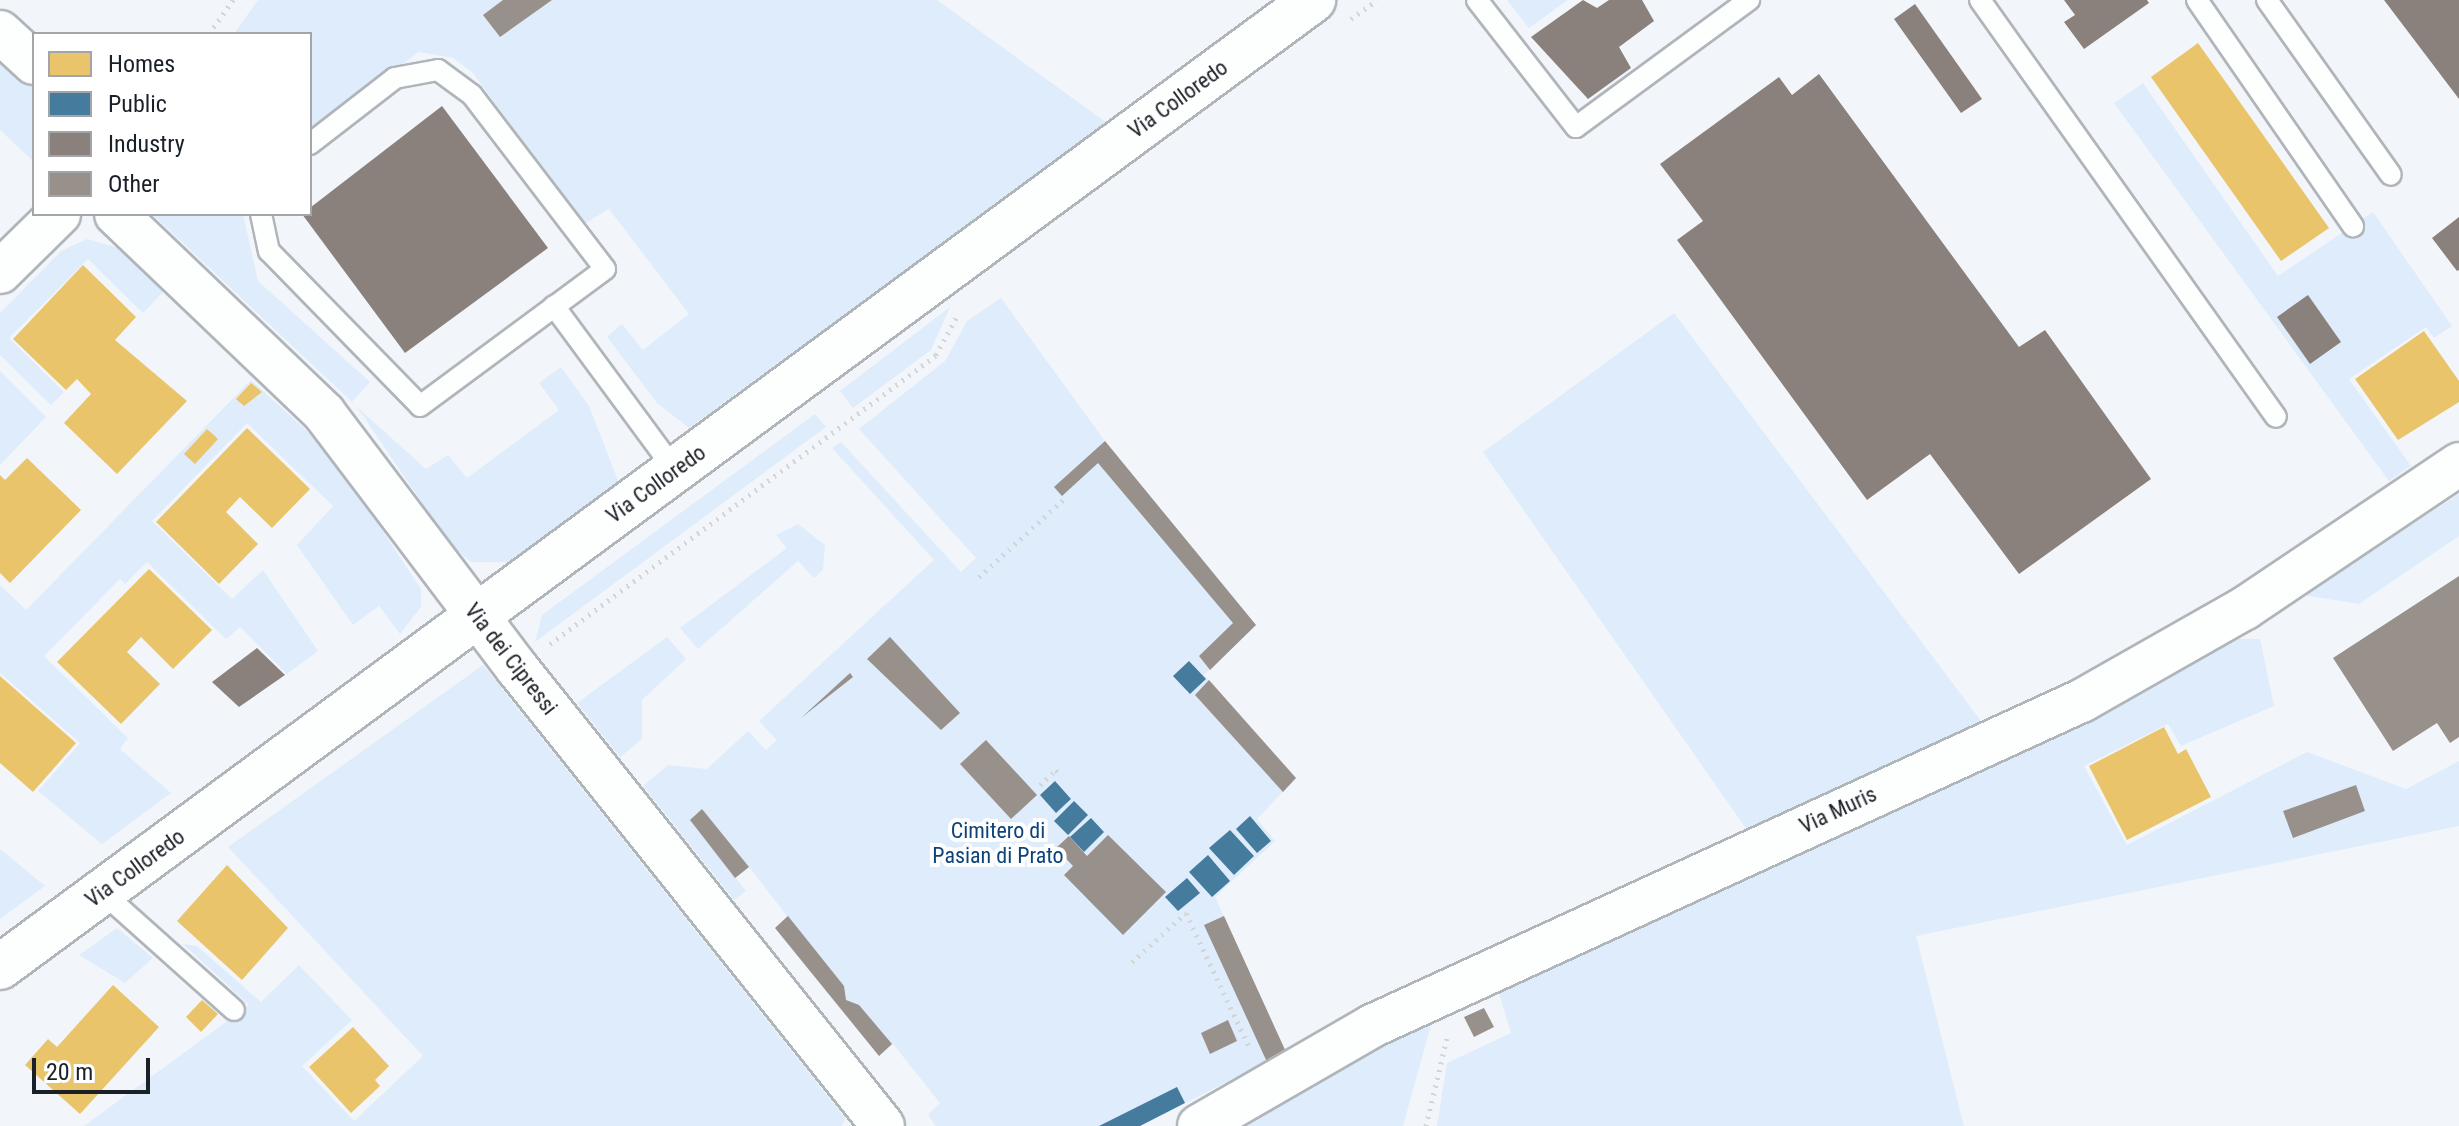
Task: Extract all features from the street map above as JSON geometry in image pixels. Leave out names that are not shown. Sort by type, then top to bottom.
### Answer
[{"type":"main road","name":"Via Colloredo","points":[[0,967],[675,470],[1326,14]]},
{"type":"street","points":[[0,32],[32,61]]},
{"type":"street","points":[[0,272],[57,216]]},
{"type":"street","name":"Via dei Cipressi","points":[[118,216],[324,413],[517,668],[883,1126]]},
{"type":"street","name":"Via Muris","points":[[1199,1126],[1372,1026],[2083,700],[2245,608],[2459,464]]},
{"type":"lane","points":[[1477,0],[1576,127],[1749,0]]},
{"type":"lane","points":[[1980,0],[2276,417]]},
{"type":"lane","points":[[2197,0],[2353,226]]},
{"type":"lane","points":[[2267,0],[2391,175]]},
{"type":"lane","points":[[261,216],[269,251],[420,406],[605,269],[456,78],[438,70],[395,78],[312,142]]},
{"type":"lane","points":[[554,306],[675,470]]},
{"type":"lane","points":[[102,892],[234,1010]]},
{"type":"path","points":[[210,32],[233,0]]},
{"type":"path","points":[[1326,14],[1377,0]]},
{"type":"path","points":[[517,668],[936,355],[972,303]]},
{"type":"path","points":[[979,577],[1064,499]]},
{"type":"path","points":[[1040,785],[1056,770],[1061,776]]},
{"type":"path","points":[[1132,962],[1186,913],[1249,1047]]},
{"type":"path","points":[[1426,1126],[1431,1080],[1469,980]]},
{"type":"green space","points":[[258,0],[937,0],[1107,123],[689,428],[657,403],[607,337],[622,324],[643,350],[689,314],[609,209],[584,224],[472,72],[453,58],[419,52],[312,129],[312,32],[235,32]]},
{"type":"green space","points":[[1507,0],[1568,0],[1529,28]]},
{"type":"green space","points":[[0,53],[32,82],[32,160],[0,130]]},
{"type":"green space","points":[[2143,83],[2278,276],[2373,212],[2452,326],[2434,338],[2426,327],[2349,379],[2411,466],[2389,481],[2114,103]]},
{"type":"green space","points":[[154,216],[243,216],[258,281],[370,382],[352,402]]},
{"type":"green space","points":[[87,239],[122,249],[163,292],[143,313],[88,259],[9,338],[64,392],[51,405],[0,355],[0,313],[61,251]]},
{"type":"green space","name":"Cimitero di Pasian di Prato","points":[[1001,298],[1105,441],[1256,625],[1204,675],[1296,778],[1257,819],[1275,841],[1215,897],[1286,1052],[1140,1126],[936,1126],[928,1115],[940,1103],[893,1044],[879,1056],[775,928],[787,916],[749,867],[736,878],[746,891],[734,900],[643,786],[668,765],[707,769],[748,731],[766,750],[777,740],[759,721],[934,560],[832,448],[841,442],[961,572],[976,558],[859,429],[945,361],[967,321]]},
{"type":"green space","points":[[950,307],[931,350],[853,408],[840,391]]},
{"type":"green space","points":[[1674,313],[1984,725],[1747,830],[1483,452]]},
{"type":"green space","points":[[561,367],[589,406],[619,483],[511,562],[471,562],[450,544],[357,407],[426,469],[448,455],[467,478],[559,410],[539,383]]},
{"type":"green space","points":[[0,371],[46,417],[0,465]]},
{"type":"green space","points":[[251,380],[332,454],[421,589],[421,607],[400,634],[379,606],[353,625],[297,545],[333,506],[247,423],[152,521],[232,599],[263,570],[318,651],[287,674],[240,627],[226,639],[147,562],[125,584],[120,579],[44,656],[128,738],[120,749],[171,793],[102,844],[38,791],[80,743],[0,673],[0,585],[26,610]]},
{"type":"green space","points":[[815,414],[826,427],[535,642],[542,615]]},
{"type":"green space","points":[[2459,494],[2459,536],[2359,604],[2303,595]]},
{"type":"green space","points":[[798,524],[825,545],[823,570],[814,578],[798,561],[698,649],[680,628],[787,548],[776,535]]},
{"type":"green space","points":[[667,637],[686,659],[642,700],[642,739],[620,757],[577,703]]},
{"type":"green space","points":[[2236,639],[2260,639],[2274,706],[2181,746],[2168,724],[2084,766],[2127,845],[2307,752],[2406,789],[2459,761],[2459,826],[1916,936],[1964,1126],[1437,1126],[1447,1063],[1511,1033],[1497,987],[2084,720]]},
{"type":"green space","points":[[483,665],[846,1119],[841,1126],[84,1126],[249,1005],[183,944],[197,946],[261,1002],[299,965],[352,1020],[302,1066],[354,1121],[423,1056],[228,847]]},
{"type":"green space","points":[[0,849],[45,886],[0,919]]},
{"type":"green space","points":[[117,928],[153,958],[125,983],[79,955]]},
{"type":"green space","points":[[1433,1018],[1403,1126],[1242,1126],[1311,1074]]},
{"type":"building: Homes","points":[[2198,43],[2329,228],[2281,261],[2151,77]]},
{"type":"building: Homes","points":[[83,265],[136,317],[115,340],[187,401],[117,474],[64,423],[91,394],[77,379],[66,390],[13,339]]},
{"type":"building: Homes","points":[[2424,331],[2459,381],[2459,402],[2398,440],[2355,379]]},
{"type":"building: Homes","points":[[251,383],[262,392],[244,406],[236,399]]},
{"type":"building: Homes","points":[[247,428],[310,489],[272,528],[240,497],[226,512],[258,544],[219,584],[156,522]]},
{"type":"building: Homes","points":[[207,429],[218,439],[195,464],[184,454]]},
{"type":"building: Homes","points":[[27,458],[81,510],[10,583],[0,573],[0,475],[5,480]]},
{"type":"building: Homes","points":[[149,569],[212,630],[173,669],[141,637],[127,652],[160,684],[121,724],[57,662]]},
{"type":"building: Homes","points":[[0,676],[76,743],[33,792],[0,763]]},
{"type":"building: Homes","points":[[2164,727],[2178,754],[2186,749],[2211,797],[2127,840],[2089,766]]},
{"type":"building: Homes","points":[[227,865],[288,928],[242,980],[177,921]]},
{"type":"building: Homes","points":[[113,985],[159,1027],[80,1114],[25,1065],[48,1039],[57,1047]]},
{"type":"building: Homes","points":[[202,1000],[218,1014],[201,1032],[186,1017]]},
{"type":"building: Homes","points":[[353,1027],[389,1066],[375,1080],[380,1086],[351,1113],[309,1067]]},
{"type":"building: Public","points":[[1189,661],[1206,679],[1190,694],[1173,676]]},
{"type":"building: Public","points":[[1055,781],[1071,799],[1056,813],[1040,795]]},
{"type":"building: Public","points":[[1074,801],[1088,815],[1068,835],[1054,821]]},
{"type":"building: Public","points":[[1250,816],[1271,841],[1257,853],[1236,829]]},
{"type":"building: Public","points":[[1091,818],[1104,832],[1084,852],[1070,837]]},
{"type":"building: Public","points":[[1230,830],[1254,856],[1234,875],[1209,848]]},
{"type":"building: Public","points":[[1208,855],[1230,881],[1212,897],[1189,872]]},
{"type":"building: Public","points":[[1187,878],[1200,893],[1178,911],[1165,897]]},
{"type":"building: Public","points":[[1177,1087],[1185,1103],[1140,1126],[1099,1126]]},
{"type":"building: Industry","points":[[1583,0],[1597,8],[1609,0],[1642,0],[1654,21],[1619,47],[1631,68],[1588,99],[1531,37]]},
{"type":"building: Industry","points":[[2064,0],[2147,0],[2149,3],[2084,49],[2064,22],[2075,15]]},
{"type":"building: Industry","points":[[2384,0],[2459,0],[2459,99]]},
{"type":"building: Industry","points":[[1915,4],[1982,99],[1961,113],[1894,19]]},
{"type":"building: Industry","points":[[1819,74],[2019,347],[2045,330],[2151,479],[2019,574],[1930,454],[1867,500],[1677,240],[1703,221],[1660,164],[1779,77],[1792,95]]},
{"type":"building: Industry","points":[[442,106],[548,248],[405,353],[303,216],[312,216],[312,206]]},
{"type":"building: Industry","points":[[2459,217],[2459,270],[2457,271],[2432,238]]},
{"type":"building: Industry","points":[[2308,295],[2341,342],[2310,364],[2277,317]]},
{"type":"building: Industry","points":[[257,648],[285,675],[239,707],[212,682]]},
{"type":"building: Other","points":[[503,0],[552,0],[500,37],[483,15]]},
{"type":"building: Other","points":[[1105,441],[1256,625],[1210,670],[1199,656],[1233,623],[1098,463],[1062,496],[1054,487]]},
{"type":"building: Other","points":[[2459,576],[2459,737],[2450,743],[2437,723],[2393,751],[2333,658]]},
{"type":"building: Other","points":[[890,637],[960,713],[941,730],[867,659]]},
{"type":"building: Other","points":[[850,673],[853,677],[801,718]]},
{"type":"building: Other","points":[[1209,680],[1296,778],[1283,792],[1195,695]]},
{"type":"building: Other","points":[[986,740],[1037,795],[1011,819],[960,764]]},
{"type":"building: Other","points":[[2356,785],[2365,811],[2293,838],[2283,811]]},
{"type":"building: Other","points":[[702,809],[749,867],[735,878],[690,820]]},
{"type":"building: Other","points":[[1108,835],[1166,892],[1123,935],[1064,875],[1073,866],[1056,848],[1069,836],[1087,856]]},
{"type":"building: Other","points":[[788,916],[844,986],[846,1000],[859,1005],[892,1044],[879,1056],[775,928]]},
{"type":"building: Other","points":[[1224,916],[1286,1052],[1267,1062],[1204,925]]},
{"type":"building: Other","points":[[1484,1008],[1494,1027],[1474,1037],[1464,1017]]},
{"type":"building: Other","points":[[1228,1020],[1237,1041],[1210,1054],[1201,1033]]}]
